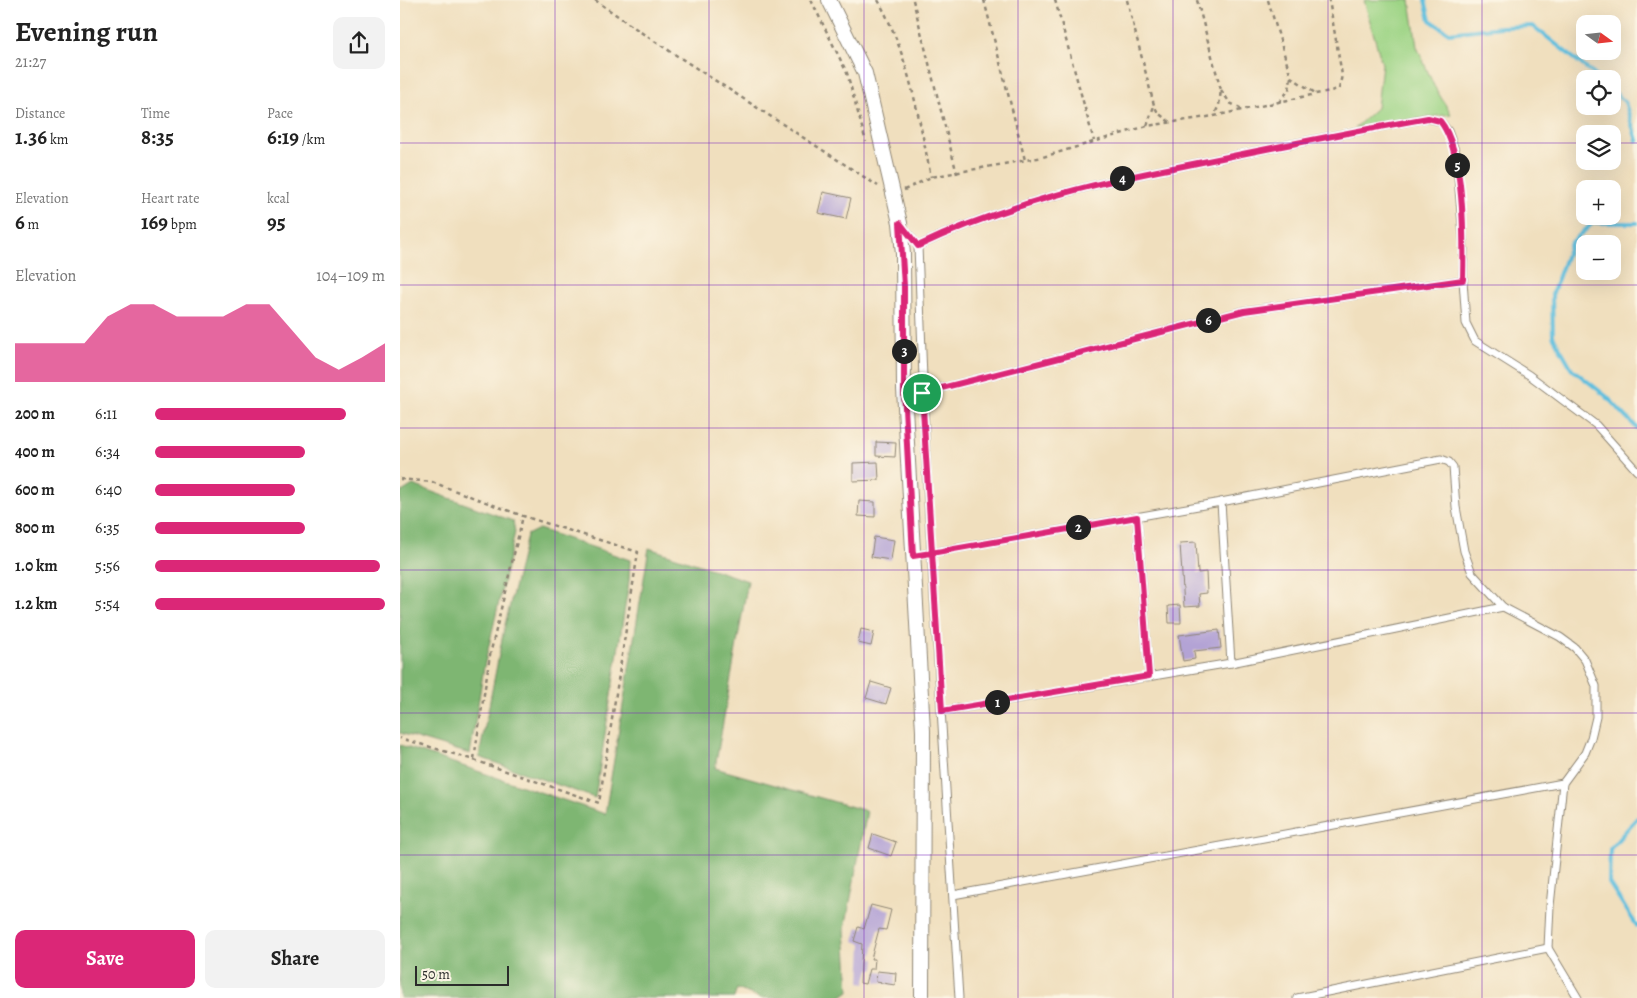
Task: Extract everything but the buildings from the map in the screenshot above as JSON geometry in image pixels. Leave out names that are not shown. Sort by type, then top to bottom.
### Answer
[{"type":"street","points":[[829,0],[866,73],[900,223],[904,286],[904,389],[922,731],[922,998]]},
{"type":"lane","points":[[918,246],[959,226],[1019,206],[1121,178],[1315,138],[1428,118],[1440,121],[1448,131],[1456,153],[1464,249],[1463,280],[1466,323],[1475,341],[1529,375],[1596,425],[1637,471]]},
{"type":"lane","points":[[900,223],[918,246],[922,393],[959,998]]},
{"type":"lane","points":[[922,393],[1244,311],[1463,280]]},
{"type":"lane","points":[[913,556],[1446,460],[1453,467],[1456,507],[1464,551],[1472,573],[1503,607],[1560,637],[1575,648],[1585,660],[1596,686],[1596,717],[1591,738],[1585,753],[1563,783],[1550,906],[1548,948],[1578,998]]},
{"type":"lane","points":[[1221,502],[1231,663]]},
{"type":"lane","points":[[1137,517],[1149,676]]},
{"type":"lane","points":[[942,711],[1231,663],[1503,607]]},
{"type":"lane","points":[[953,895],[1563,783]]},
{"type":"lane","points":[[1297,998],[1548,948]]},
{"type":"path","points":[[595,0],[645,35],[893,196],[931,177],[957,174],[1043,157],[1146,126],[1214,116],[1338,89],[1342,74],[1329,0]]},
{"type":"path","points":[[811,0],[847,73],[868,149]]},
{"type":"path","points":[[878,0],[887,16],[902,58],[922,132],[931,177]]},
{"type":"path","points":[[913,0],[957,174]]},
{"type":"path","points":[[984,0],[1025,160]]},
{"type":"path","points":[[1055,0],[1094,141]]},
{"type":"path","points":[[1127,0],[1154,104],[1158,113],[1172,123]]},
{"type":"path","points":[[1197,0],[1221,90],[1230,103],[1244,110]]},
{"type":"path","points":[[1268,0],[1291,78],[1289,90],[1279,102]]},
{"type":"path","points":[[1291,78],[1316,94]]},
{"type":"path","points":[[1214,116],[1219,105],[1221,90]]},
{"type":"path","points":[[1146,126],[1154,104]]},
{"type":"path","points":[[876,177],[879,186]]},
{"type":"path","points":[[400,479],[432,482],[523,516],[638,552],[599,803],[474,760],[400,738]]},
{"type":"path","points":[[474,760],[490,654],[523,516]]},
{"type":"green space","points":[[1364,0],[1410,0],[1417,47],[1434,86],[1451,114],[1355,128],[1377,108],[1382,64]]},
{"type":"green space","points":[[413,485],[513,521],[515,532],[484,667],[470,754],[400,733],[400,493]]},
{"type":"green space","points":[[539,529],[630,560],[629,581],[595,798],[479,757],[504,629],[527,535]]},
{"type":"green space","points":[[649,548],[748,581],[715,768],[867,811],[845,929],[849,991],[839,998],[761,998],[737,989],[734,998],[400,998],[400,745],[605,814]]},
{"type":"waterway","points":[[1425,0],[1430,20],[1449,33],[1501,27],[1533,26],[1589,70]]},
{"type":"waterway","points":[[1621,98],[1625,102],[1637,141]]},
{"type":"waterway","points":[[1637,223],[1593,223],[1571,243],[1552,295],[1553,336],[1572,369],[1606,396],[1637,428]]},
{"type":"waterway","points":[[1637,818],[1610,849],[1609,883],[1637,926]]},
{"type":"route","points":[[922,393],[931,553],[942,711],[1149,676],[1137,517],[931,553],[913,556],[904,389],[904,286],[900,223],[918,246],[959,226],[1019,206],[1143,173],[1315,138],[1428,118],[1440,121],[1448,131],[1456,153],[1464,249],[1463,280],[1244,311],[922,393]]}]
